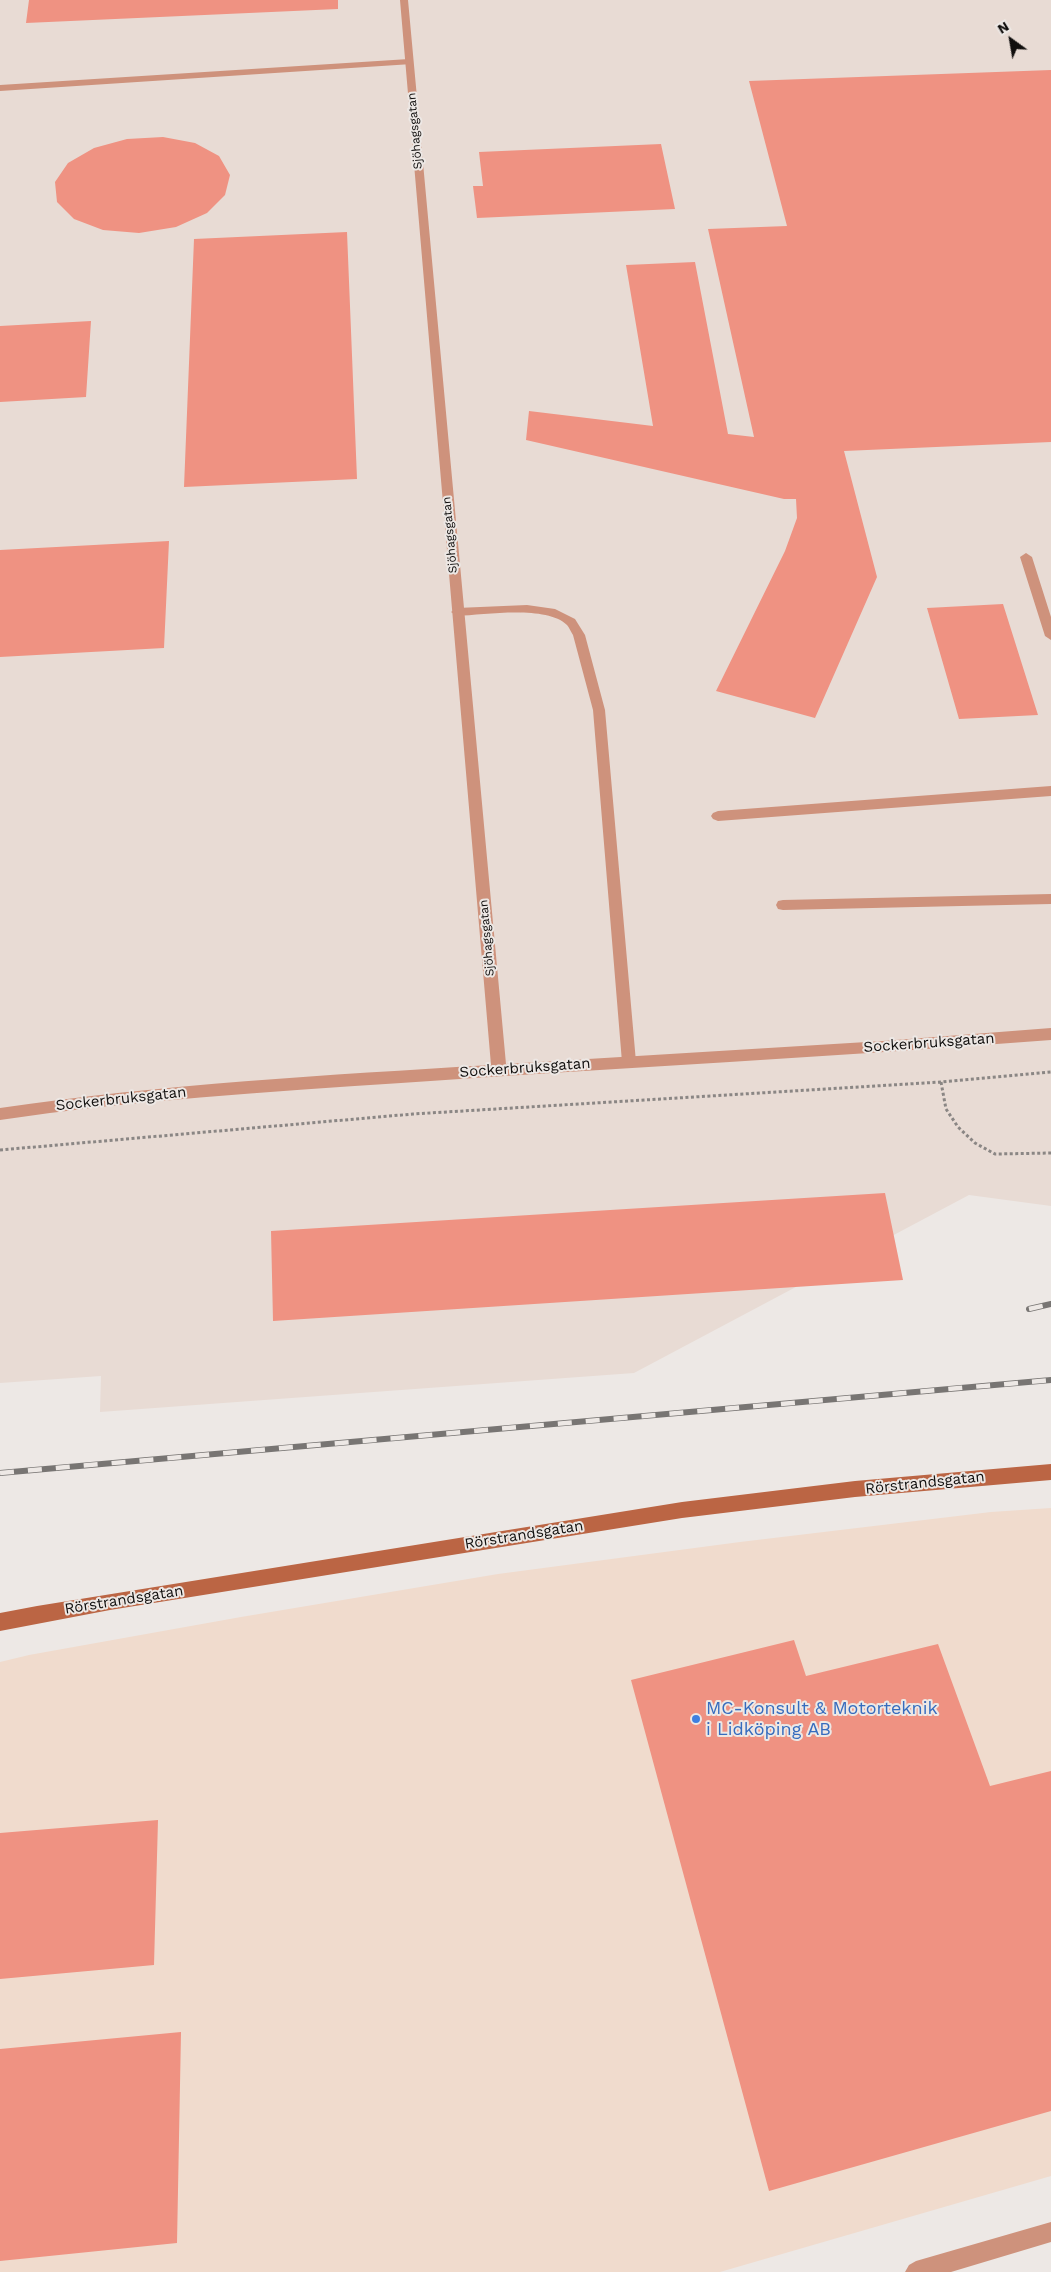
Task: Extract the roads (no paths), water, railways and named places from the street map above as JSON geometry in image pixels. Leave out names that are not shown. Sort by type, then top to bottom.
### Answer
[{"type":"main road","name":"Rörstrandsgatan","points":[[0,1622],[476,1542],[738,1502],[1051,1472]]},
{"type":"street","name":"Sjöhagsgatan","points":[[404,0],[499,1070]]},
{"type":"street","points":[[0,88],[409,62]]},
{"type":"street","points":[[1026,557],[1051,636]]},
{"type":"street","points":[[458,612],[527,609],[551,612],[571,622],[579,636],[599,710],[629,1062]]},
{"type":"street","points":[[718,816],[1051,792]]},
{"type":"street","points":[[783,905],[1051,899]]},
{"type":"street","name":"Sockerbruksgatan","points":[[0,1114],[155,1095],[499,1070],[918,1045],[1051,1034]]},
{"type":"street","points":[[916,2272],[1051,2232]]},
{"type":"railway","points":[[1029,1309],[1051,1304]]},
{"type":"railway","points":[[0,1473],[1051,1380]]},
{"type":"place","name":"MC-Konsult & Motorteknik i Lidköping AB","points":[[696,1719]]}]
